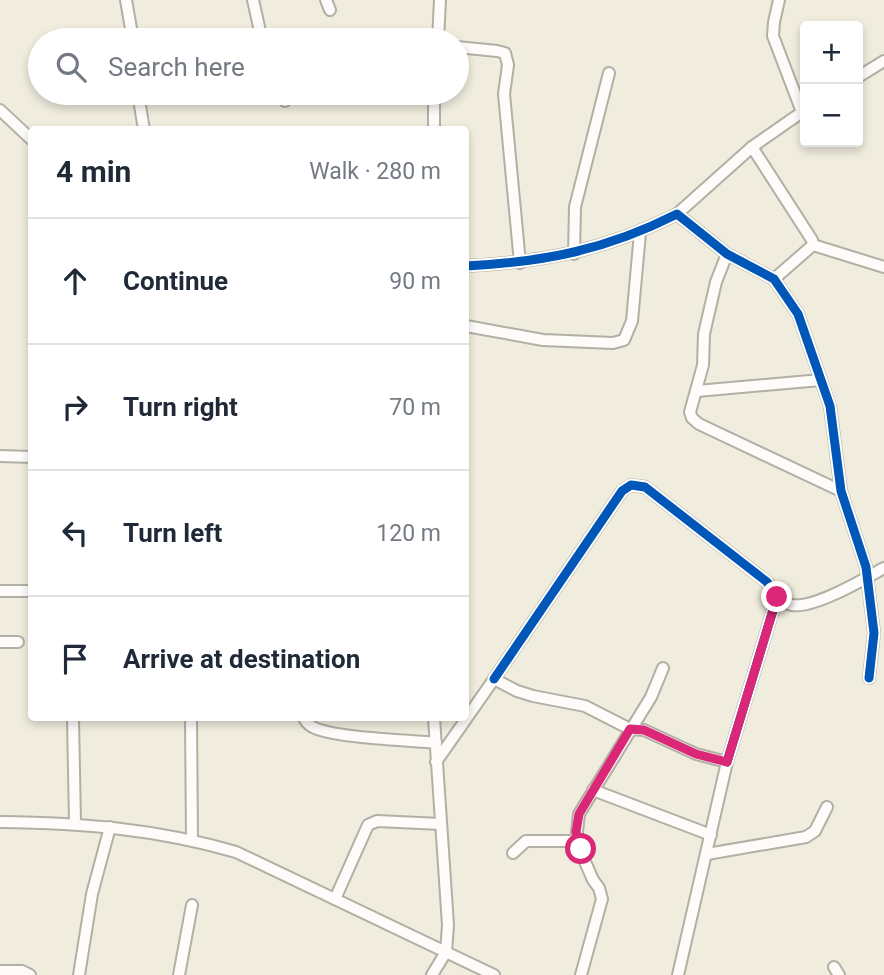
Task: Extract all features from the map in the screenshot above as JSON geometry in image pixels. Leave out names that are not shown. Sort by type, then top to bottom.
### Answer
[{"type":"street","points":[[125,0],[131,28]]},
{"type":"street","points":[[253,0],[259,28]]},
{"type":"street","points":[[439,28],[440,0]]},
{"type":"street","points":[[779,0],[773,36],[800,101]]},
{"type":"street","points":[[469,48],[497,51],[505,54],[507,59],[504,94],[520,263]]},
{"type":"street","points":[[863,74],[884,61]]},
{"type":"street","points":[[574,254],[575,207],[609,74]]},
{"type":"street","points":[[140,105],[143,126]]},
{"type":"street","points":[[434,126],[435,105]]},
{"type":"street","points":[[0,110],[28,136]]},
{"type":"street","points":[[469,266],[520,263],[574,254],[640,233],[677,214],[752,148],[800,114]]},
{"type":"street","points":[[752,148],[813,240],[813,245]]},
{"type":"street","points":[[677,214],[727,254],[774,279],[798,314],[830,405],[841,491],[866,567],[874,633],[869,678]]},
{"type":"street","points":[[469,327],[543,340],[613,343],[624,340],[632,321],[640,233]]},
{"type":"street","points":[[813,245],[884,267]]},
{"type":"street","points":[[774,279],[813,245]]},
{"type":"street","points":[[727,254],[716,282],[704,334],[703,365],[690,412],[692,418],[699,424],[841,491]]},
{"type":"street","points":[[697,391],[821,380]]},
{"type":"street","points":[[0,456],[28,457]]},
{"type":"street","points":[[469,715],[622,491],[631,485],[645,488],[689,520],[767,582],[777,597],[791,605],[801,605],[831,596],[884,568]]},
{"type":"street","points":[[0,591],[28,591]]},
{"type":"street","points":[[678,975],[727,762],[777,597]]},
{"type":"street","points":[[0,642],[18,642]]},
{"type":"street","points":[[581,975],[602,899],[576,841],[579,814],[651,696],[663,668]]},
{"type":"street","points":[[494,679],[533,696],[584,706],[630,729],[644,730],[696,754],[727,762]]},
{"type":"street","points":[[73,721],[75,823]]},
{"type":"street","points":[[191,721],[192,839]]},
{"type":"street","points":[[306,721],[315,728],[346,735],[436,743]]},
{"type":"street","points":[[432,975],[446,952],[448,898],[434,721]]},
{"type":"street","points":[[436,762],[465,721]]},
{"type":"street","points":[[593,790],[711,835]]},
{"type":"street","points":[[707,854],[806,837],[816,831],[827,807]]},
{"type":"street","points":[[335,899],[368,825],[377,821],[441,824]]},
{"type":"street","points":[[0,822],[75,823],[110,827],[192,839],[236,852],[494,975]]},
{"type":"street","points":[[79,975],[92,894],[110,827]]},
{"type":"street","points":[[513,853],[526,841],[576,841]]},
{"type":"street","points":[[179,975],[191,905]]},
{"type":"street","points":[[0,971],[22,971],[30,975]]},
{"type":"cycle path","points":[[469,266],[522,261],[574,252],[625,237],[677,214],[727,254],[774,279],[798,314],[830,406],[841,491],[866,567],[874,633],[869,678]]},
{"type":"cycle path","points":[[494,679],[622,491],[631,485],[645,487],[767,582],[777,597],[727,762]]},
{"type":"route","points":[[581,849],[576,841],[579,814],[630,729],[644,730],[696,754],[727,762],[777,597]]}]
